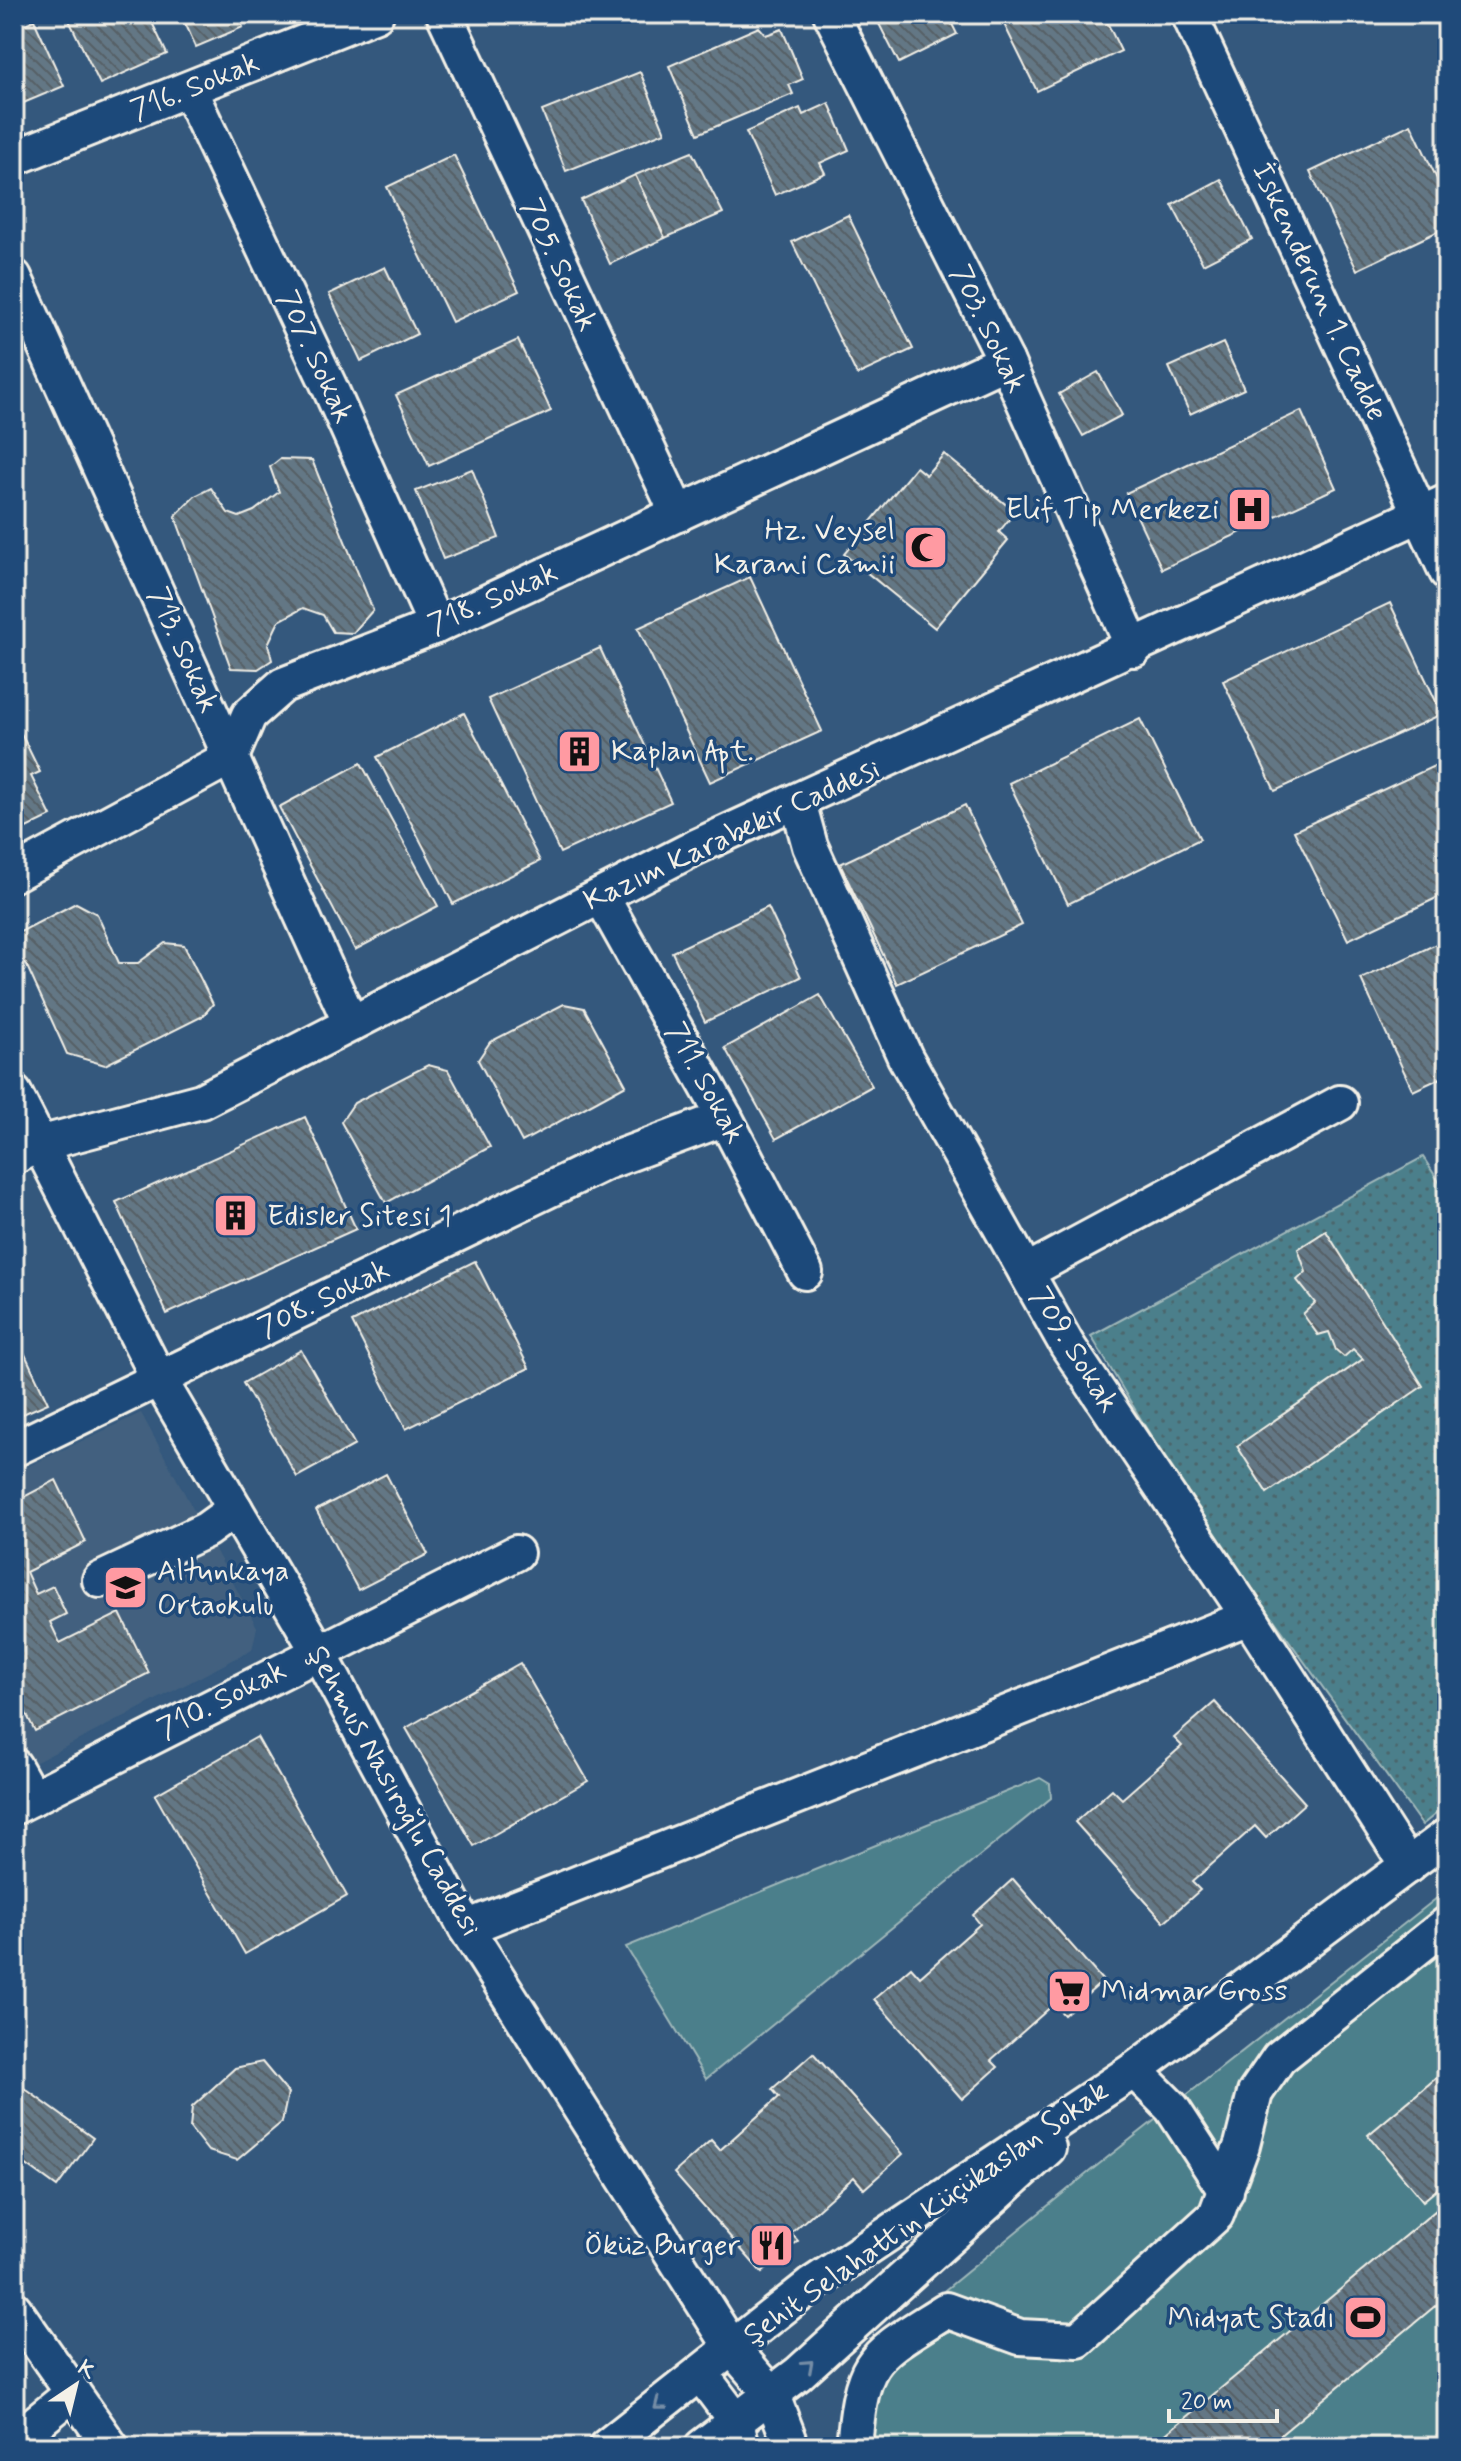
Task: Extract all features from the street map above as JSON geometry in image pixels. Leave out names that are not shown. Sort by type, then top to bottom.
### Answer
[{"type":"street","name":"716. Sokak","points":[[14,158],[376,14]]},
{"type":"street","name":"705. Sokak","points":[[444,14],[678,514]]},
{"type":"street","name":"703. Sokak","points":[[831,14],[1006,361],[1134,649]]},
{"type":"street","name":"İskenderun 1. Cadde","points":[[1189,14],[1435,509],[1447,572]]},
{"type":"street","name":"707. Sokak","points":[[189,90],[330,388],[436,626]]},
{"type":"street","name":"713. Sokak","points":[[14,277],[351,1024]]},
{"type":"street","name":"718. Sokak","points":[[231,757],[249,715],[283,685],[436,626],[1006,361]]},
{"type":"street","name":"Kazım Karabekir Caddesi","points":[[26,1150],[201,1101],[696,847],[1435,509]]},
{"type":"street","points":[[14,874],[231,757]]},
{"type":"street","name":"709. Sokak","points":[[798,802],[810,846],[905,1057],[1067,1345],[1249,1617],[1408,1866]]},
{"type":"street","name":"711. Sokak","points":[[601,896],[725,1118],[805,1272]]},
{"type":"street","name":"Şehmus Nasıroğlu Caddesi","points":[[14,1093],[26,1150],[318,1651],[466,1928],[732,2348],[771,2393],[792,2447]]},
{"type":"street","points":[[1026,1272],[1340,1103]]},
{"type":"street","name":"708. Sokak","points":[[14,1449],[606,1162],[725,1118]]},
{"type":"street","points":[[100,1580],[206,1530],[235,1509]]},
{"type":"street","name":"710. Sokak","points":[[23,1802],[516,1553]]},
{"type":"street","points":[[466,1928],[1249,1617]]},
{"type":"street","points":[[14,1766],[23,1802]]},
{"type":"street","name":"Şehit Selahattin Küçükaslan Sokak","points":[[606,2447],[810,2286],[1134,2070],[1447,1836]]},
{"type":"street","points":[[854,2447],[863,2379],[882,2351],[946,2310],[1020,2337],[1078,2340],[1216,2215],[1255,2093],[1279,2058],[1447,1924]]},
{"type":"street","points":[[1134,2070],[1172,2108],[1226,2191]]},
{"type":"street","name":"Şehit Selahattin Küçükaslan Sokak","points":[[702,2447],[739,2434],[771,2393],[798,2374],[1134,2070]]},
{"type":"street","points":[[14,2309],[111,2447]]},
{"type":"street","points":[[700,2373],[739,2434]]},
{"type":"street","points":[[14,2441],[73,2393]]},
{"type":"shaded area","name":"Altunkaya Ortaokulu","points":[[141,1413],[257,1627],[252,1650],[23,1769],[14,1752],[14,1473]]},
{"type":"green space","points":[[1423,1157],[1447,1194],[1447,1805],[1422,1825],[1197,1513],[1091,1336]]},
{"type":"green space","points":[[1040,1778],[1050,1784],[1051,1798],[706,2079],[626,1947]]},
{"type":"green space","points":[[1447,1890],[1447,2447],[843,2447],[862,2358],[1089,2172]]},
{"type":"building","points":[[66,14],[148,14],[167,54],[100,84]]},
{"type":"building","points":[[181,14],[237,14],[243,27],[196,47]]},
{"type":"building","points":[[874,14],[947,14],[957,34],[899,63]]},
{"type":"building","points":[[1019,14],[1103,14],[1121,51],[1037,91],[1003,22]]},
{"type":"building","points":[[34,20],[64,86],[14,107],[14,29]]},
{"type":"building","points":[[759,27],[766,35],[782,29],[803,79],[789,85],[793,94],[698,134],[669,66]]},
{"type":"building","points":[[640,72],[665,132],[566,171],[542,111]]},
{"type":"building","points":[[829,103],[849,150],[820,163],[825,173],[775,195],[746,132],[800,108],[803,115]]},
{"type":"building","points":[[1411,124],[1447,200],[1447,227],[1357,270],[1310,172]]},
{"type":"building","points":[[692,152],[723,213],[665,238],[635,175]]},
{"type":"building","points":[[454,155],[519,291],[452,322],[387,187]]},
{"type":"building","points":[[635,175],[665,238],[610,264],[581,200]]},
{"type":"building","points":[[1221,179],[1252,239],[1203,264],[1172,205]]},
{"type":"building","points":[[848,215],[913,349],[857,375],[792,242]]},
{"type":"building","points":[[385,267],[417,334],[361,361],[329,294]]},
{"type":"building","points":[[518,340],[551,411],[429,466],[396,395]]},
{"type":"building","points":[[1223,343],[1244,389],[1190,414],[1169,367]]},
{"type":"building","points":[[1098,372],[1122,415],[1083,436],[1059,394]]},
{"type":"building","points":[[1301,411],[1336,488],[1162,569],[1126,493]]},
{"type":"building","name":"Hz. Veysel Karani Camii","points":[[944,454],[1015,512],[999,532],[1008,540],[935,628],[844,554],[916,467],[926,475]]},
{"type":"building","points":[[280,459],[312,460],[373,610],[353,633],[333,632],[323,615],[303,608],[279,621],[268,644],[272,660],[258,669],[231,668],[175,516],[195,496],[211,488],[228,513],[239,517],[254,511],[279,492],[270,467]]},
{"type":"building","points":[[472,469],[499,538],[443,559],[416,491]]},
{"type":"building","points":[[750,577],[822,731],[710,782],[638,628]]},
{"type":"building","points":[[1390,603],[1442,714],[1275,791],[1223,681]]},
{"type":"building","name":"Kaplan Apt.","points":[[600,648],[671,802],[560,853],[488,699]]},
{"type":"building","points":[[464,713],[540,861],[453,904],[377,757]]},
{"type":"building","points":[[14,719],[40,772],[31,776],[51,816],[14,834]]},
{"type":"building","points":[[1140,719],[1200,839],[1068,904],[1009,783]]},
{"type":"building","points":[[1447,760],[1447,893],[1348,940],[1294,831]]},
{"type":"building","points":[[361,763],[438,906],[355,950],[279,807]]},
{"type":"building","points":[[965,805],[1022,925],[897,984],[840,864]]},
{"type":"building","points":[[76,903],[97,914],[119,963],[138,963],[165,943],[184,945],[213,1004],[203,1016],[105,1065],[67,1054],[26,964],[14,959],[14,935]]},
{"type":"building","points":[[768,907],[801,977],[705,1022],[672,952]]},
{"type":"building","points":[[1447,939],[1447,1075],[1413,1091],[1361,979]]},
{"type":"building","points":[[820,995],[872,1086],[776,1139],[725,1048]]},
{"type":"building","points":[[564,1004],[584,1008],[626,1085],[522,1142],[478,1060],[490,1042]]},
{"type":"building","points":[[428,1065],[448,1070],[490,1147],[386,1203],[341,1122],[354,1103]]},
{"type":"building","name":"Edisler Sitesi 1","points":[[305,1117],[356,1229],[167,1314],[116,1202]]},
{"type":"building","points":[[1326,1231],[1423,1386],[1267,1493],[1237,1446],[1363,1359],[1353,1349],[1344,1357],[1336,1350],[1329,1332],[1318,1335],[1303,1314],[1315,1303],[1297,1280],[1306,1272],[1298,1249]]},
{"type":"building","points":[[475,1261],[529,1368],[406,1429],[352,1322]]},
{"type":"building","points":[[14,1331],[48,1403],[14,1418]]},
{"type":"building","points":[[301,1350],[355,1445],[297,1477],[243,1383]]},
{"type":"building","points":[[386,1474],[428,1554],[358,1590],[316,1510]]},
{"type":"building","points":[[56,1480],[86,1542],[26,1572],[36,1594],[53,1586],[66,1614],[50,1622],[60,1643],[120,1613],[149,1673],[35,1731],[14,1690],[14,1502]]},
{"type":"building","points":[[520,1663],[588,1781],[474,1846],[406,1728]]},
{"type":"building","points":[[1215,1702],[1305,1803],[1266,1838],[1255,1826],[1192,1882],[1200,1890],[1164,1922],[1075,1822],[1112,1789],[1122,1799],[1182,1746],[1174,1738]]},
{"type":"building","points":[[257,1737],[347,1896],[245,1954],[155,1795]]},
{"type":"building","points":[[1013,1879],[1103,1981],[1064,2015],[1054,2004],[991,2060],[998,2067],[962,2099],[874,1999],[911,1967],[920,1977],[980,1924],[973,1915]]},
{"type":"building","points":[[813,2053],[903,2154],[864,2189],[854,2177],[791,2233],[798,2241],[762,2273],[674,2173],[711,2140],[720,2150],[779,2097],[772,2089]]},
{"type":"building","points":[[262,2062],[288,2093],[282,2122],[237,2160],[208,2151],[190,2128],[192,2107],[235,2068]]},
{"type":"building","points":[[1447,2069],[1447,2181],[1423,2201],[1368,2135]]},
{"type":"building","points":[[17,2083],[93,2138],[57,2187],[14,2156]]},
{"type":"building","points":[[1447,2201],[1447,2296],[1266,2447],[1150,2447]]},
{"type":"place","name":"Elif Tıp Merkezi","points":[[1250,509]]},
{"type":"place","name":"Hz. Veysel Karani Camii","points":[[926,547]]},
{"type":"place","name":"Kaplan Apt.","points":[[580,751]]},
{"type":"place","name":"Edisler Sitesi 1","points":[[236,1216]]},
{"type":"place","name":"Altunkaya Ortaokulu","points":[[126,1588]]},
{"type":"place","name":"Midmar Gross","points":[[1070,1991]]},
{"type":"place","name":"Öküz Burger","points":[[771,2245]]},
{"type":"place","name":"Midyat Stadı","points":[[1366,2318]]}]
